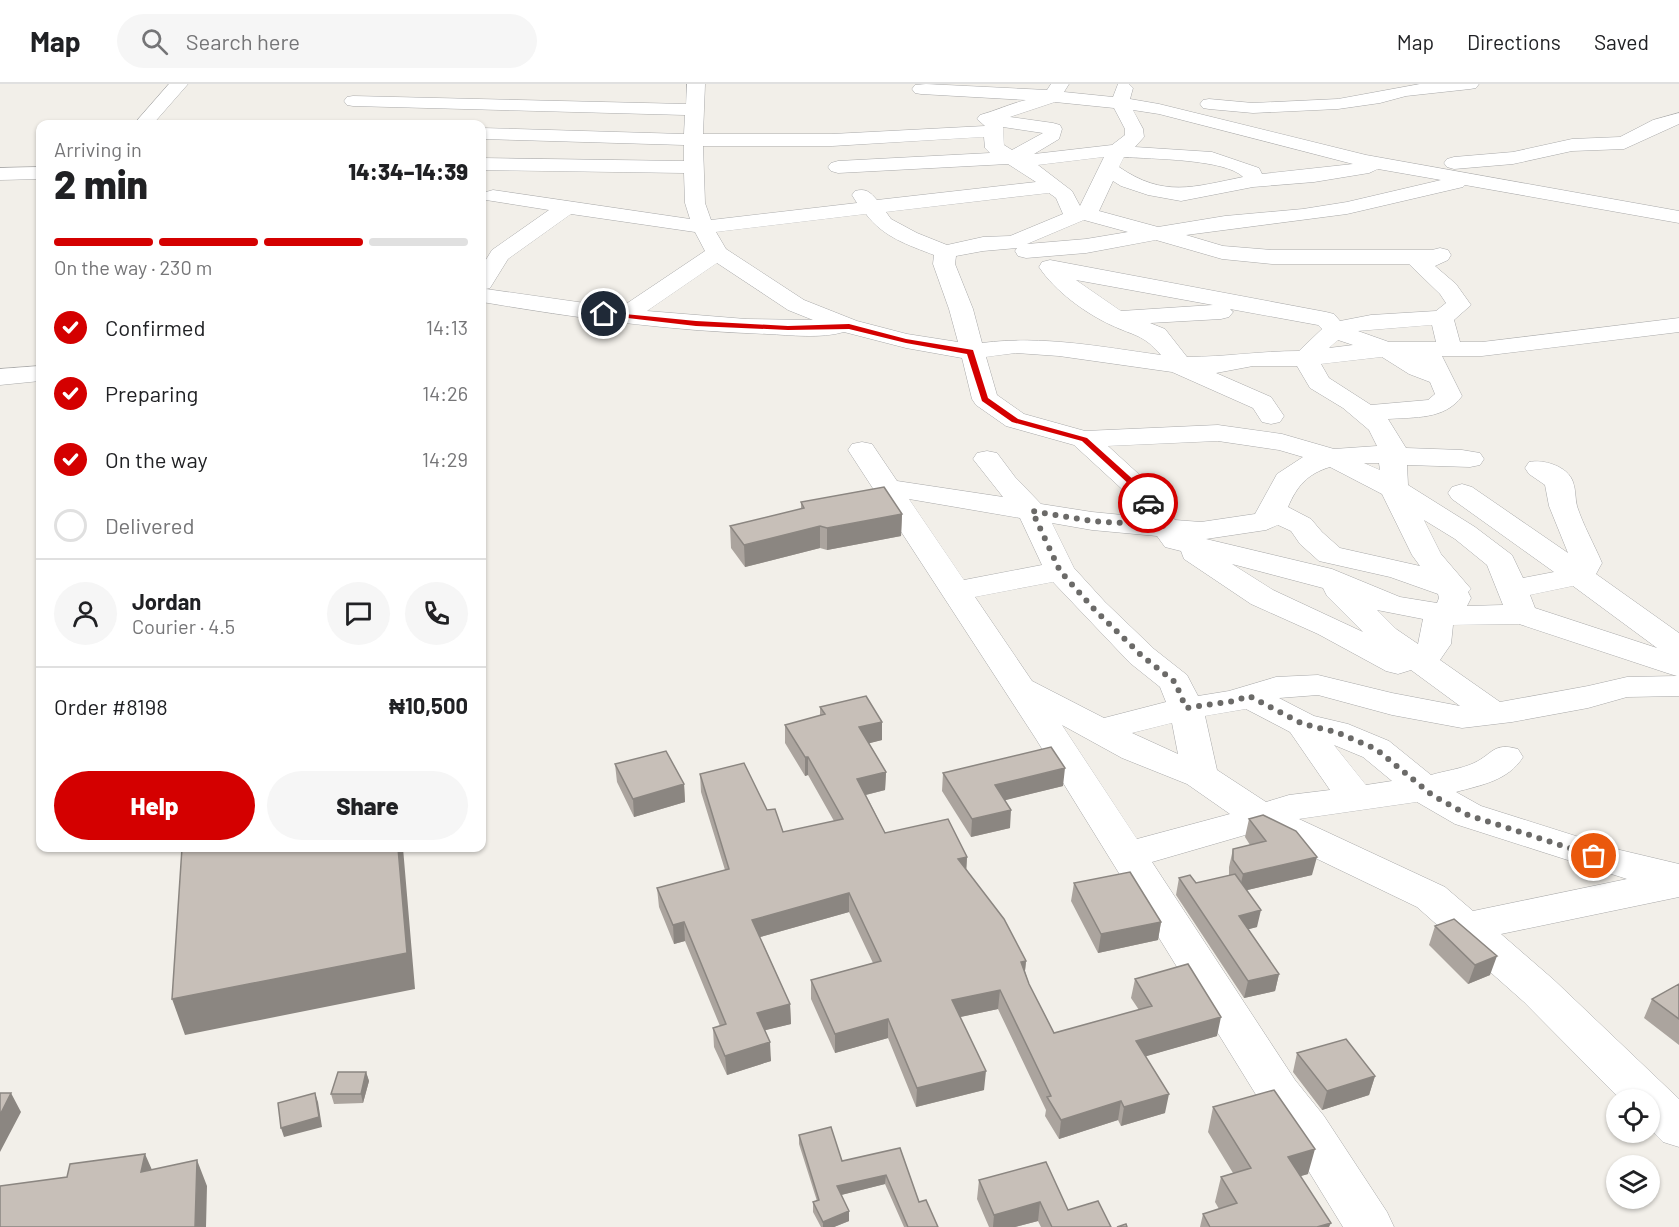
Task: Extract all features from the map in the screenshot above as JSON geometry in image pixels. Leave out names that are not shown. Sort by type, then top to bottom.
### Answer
[{"type":"street","points":[[147,120],[179,84]]},
{"type":"street","points":[[361,84],[349,109],[522,98],[695,110]]},
{"type":"street","points":[[696,84],[693,140],[695,202],[703,227],[717,254],[796,305],[849,327],[906,341],[970,352],[1027,347],[1178,365],[1217,365],[1253,359],[1306,358],[1387,349],[1439,350],[1544,343],[1646,327],[1679,325]]},
{"type":"street","points":[[1080,84],[1125,92],[1154,104],[1390,165],[1465,180],[1518,187],[1670,218],[1679,235]]},
{"type":"street","points":[[1154,104],[1253,108],[1338,104],[1380,98],[1404,91],[1470,84]]},
{"type":"street","points":[[918,87],[1125,92]]},
{"type":"street","points":[[918,87],[938,107]]},
{"type":"street","points":[[1056,90],[1007,110],[994,130],[995,148],[1020,159],[1065,195],[1075,217],[1059,224]]},
{"type":"street","points":[[1125,92],[1135,137],[1110,158],[1087,214],[1229,252],[1272,257],[1443,254],[1420,264],[1448,289],[1459,305],[1442,318],[1372,322],[1335,331],[1306,358]]},
{"type":"street","points":[[522,98],[515,133],[504,165],[487,196],[703,227],[1053,186]]},
{"type":"street","points":[[1154,104],[1220,155]]},
{"type":"street","points":[[965,115],[994,130],[1041,144],[1078,147],[1110,158],[1128,182],[1155,191],[1181,195],[1253,181],[1314,176],[1390,165],[1477,162],[1540,153],[1572,145],[1624,142],[1660,124],[1679,118]]},
{"type":"street","points":[[486,133],[693,140],[813,140],[994,130]]},
{"type":"street","points":[[813,140],[884,223],[909,238],[945,252],[983,244],[1062,257],[1134,286],[1326,319],[1335,331],[1387,349],[1419,369],[1439,377]]},
{"type":"street","points":[[1020,159],[1041,144]]},
{"type":"street","points":[[838,167],[1196,154],[1228,160],[1252,172],[1253,181]]},
{"type":"street","points":[[486,164],[694,167]]},
{"type":"street","points":[[0,174],[36,173]]},
{"type":"street","points":[[1062,257],[1202,227],[1347,208],[1438,189],[1465,180]]},
{"type":"street","points":[[1171,197],[1197,219],[1202,227],[1260,282],[1288,300],[1286,311]]},
{"type":"street","points":[[486,277],[501,255],[567,207]]},
{"type":"street","points":[[1062,257],[1101,218]]},
{"type":"street","points":[[1059,224],[1062,257]]},
{"type":"street","points":[[1059,224],[1062,257],[1117,319],[1156,334],[1174,355],[1178,365],[1262,404],[1270,416]]},
{"type":"street","points":[[1062,257],[1125,249],[1197,254],[1229,252]]},
{"type":"street","points":[[945,252],[944,264],[961,309],[970,352],[985,399],[1015,420],[1084,439],[1218,433],[1282,442],[1332,457],[1403,495],[1465,533],[1501,561],[1506,601]]},
{"type":"street","points":[[1134,286],[1217,264],[1229,252]]},
{"type":"street","points":[[624,316],[717,254]]},
{"type":"street","points":[[1134,286],[1147,316]]},
{"type":"street","points":[[486,297],[564,309],[696,323],[777,327],[849,327]]},
{"type":"street","points":[[1117,319],[1286,311]]},
{"type":"street","points":[[1365,414],[1435,407],[1449,396],[1439,377],[1442,318]]},
{"type":"street","points":[[1068,332],[1165,344],[1253,359]]},
{"type":"street","points":[[1306,358],[1319,383],[1352,402],[1380,426],[1393,450],[1392,454],[1403,495],[1427,555],[1449,601],[1459,616],[1579,576],[1587,563],[1563,506],[1559,481],[1539,468]]},
{"type":"street","points":[[0,377],[36,374]]},
{"type":"street","points":[[1084,439],[1134,484],[1171,533],[1262,597],[1329,627],[1398,664],[1414,658],[1425,658],[1435,644],[1437,622],[1449,601]]},
{"type":"street","points":[[862,450],[1019,687],[1279,1092],[1308,1130],[1370,1227]]},
{"type":"street","points":[[1171,533],[1236,527],[1266,521],[1285,482],[1299,470],[1332,457],[1392,454],[1468,480],[1579,576],[1624,611],[1679,648]]},
{"type":"street","points":[[987,459],[1005,483],[1032,511],[1060,571],[1134,648],[1175,682],[1186,708],[1200,776]]},
{"type":"street","points":[[1403,495],[1468,480]]},
{"type":"street","points":[[888,490],[909,490],[1171,533],[1330,567],[1398,570],[1449,601]]},
{"type":"street","points":[[1272,510],[1301,525],[1330,567],[1385,636],[1494,714]]},
{"type":"street","points":[[955,591],[1060,571]]},
{"type":"street","points":[[1506,601],[1679,666]]},
{"type":"street","points":[[1098,730],[1186,708],[1234,701],[1276,687],[1318,685],[1392,704],[1462,717],[1494,714],[1588,697],[1627,687],[1679,686]]},
{"type":"street","points":[[1019,687],[1135,750],[1200,776],[1260,816],[1431,897],[1539,991],[1639,1089]]},
{"type":"street","points":[[1249,696],[1303,724],[1336,732],[1376,749],[1424,789],[1468,815],[1616,863],[1679,880]]},
{"type":"street","points":[[1303,724],[1357,798]]},
{"type":"street","points":[[1127,855],[1192,839],[1289,808],[1424,789],[1487,771],[1505,757]]},
{"type":"street","points":[[1465,927],[1679,880]]},
{"type":"street","points":[[1660,1110],[1679,1128]]},
{"type":"building","points":[[884,487],[902,514],[827,528],[820,526],[744,545],[730,526],[804,508],[801,502]]},
{"type":"building","points":[[866,696],[882,722],[859,727],[886,772],[857,779],[885,833],[948,819],[967,857],[958,859],[1004,919],[1026,961],[1021,962],[1029,984],[1054,1033],[1152,1006],[1135,979],[1188,964],[1221,1017],[1136,1041],[1169,1094],[1124,1107],[1121,1101],[1061,1120],[1047,1097],[1051,1096],[1000,990],[952,1000],[986,1071],[917,1088],[888,1019],[835,1034],[811,980],[881,961],[849,893],[752,920],[790,1004],[757,1013],[770,1042],[725,1056],[713,1028],[726,1024],[684,922],[673,925],[657,888],[729,869],[700,774],[744,763],[767,810],[775,809],[783,832],[843,819],[808,757],[805,757],[785,725],[825,714],[820,707]]},
{"type":"building","points":[[1051,747],[1065,768],[995,785],[1011,810],[972,819],[943,773]]},
{"type":"building","points":[[666,751],[684,784],[633,799],[615,764]]},
{"type":"building","points":[[1263,815],[1296,831],[1317,857],[1243,874],[1233,860],[1233,849],[1266,841],[1249,819]]},
{"type":"building","points":[[182,852],[398,852],[407,953],[172,999]]},
{"type":"building","points":[[1130,872],[1161,922],[1101,934],[1074,883]]},
{"type":"building","points":[[1235,874],[1261,910],[1239,916],[1279,974],[1248,981],[1179,878],[1190,875],[1196,883]]},
{"type":"building","points":[[1454,919],[1497,956],[1475,965],[1435,926]]},
{"type":"building","points":[[1679,984],[1679,1019],[1652,999]]},
{"type":"building","points":[[1346,1039],[1375,1076],[1327,1091],[1297,1053]]},
{"type":"building","points":[[338,1072],[366,1072],[361,1094],[331,1094]]},
{"type":"building","points":[[1274,1090],[1315,1149],[1288,1157],[1331,1223],[1317,1227],[1210,1227],[1203,1214],[1237,1203],[1221,1177],[1251,1168],[1213,1107]]},
{"type":"building","points":[[0,1093],[11,1093],[0,1115]]},
{"type":"building","points":[[315,1093],[319,1117],[281,1128],[278,1103]]},
{"type":"building","points":[[831,1127],[842,1161],[900,1148],[919,1202],[926,1200],[938,1227],[908,1227],[886,1175],[837,1186],[849,1211],[823,1222],[813,1202],[819,1200],[799,1135]]},
{"type":"building","points":[[145,1154],[141,1172],[197,1160],[195,1227],[0,1227],[0,1186],[67,1177],[70,1164]]},
{"type":"building","points":[[1046,1162],[1068,1210],[1098,1201],[1111,1227],[1052,1227],[1040,1202],[994,1215],[979,1180]]},
{"type":"way so far","points":[[1148,503],[1166,526],[1092,521],[1032,511],[1060,571],[1094,609],[1142,656],[1175,682],[1186,708],[1234,701],[1249,696],[1303,724],[1336,732],[1376,749],[1432,795],[1468,815],[1594,856]]},
{"type":"route","points":[[604,314],[696,323],[788,328],[849,327],[906,341],[970,352],[985,399],[1015,420],[1084,439],[1134,484],[1148,503]]}]
